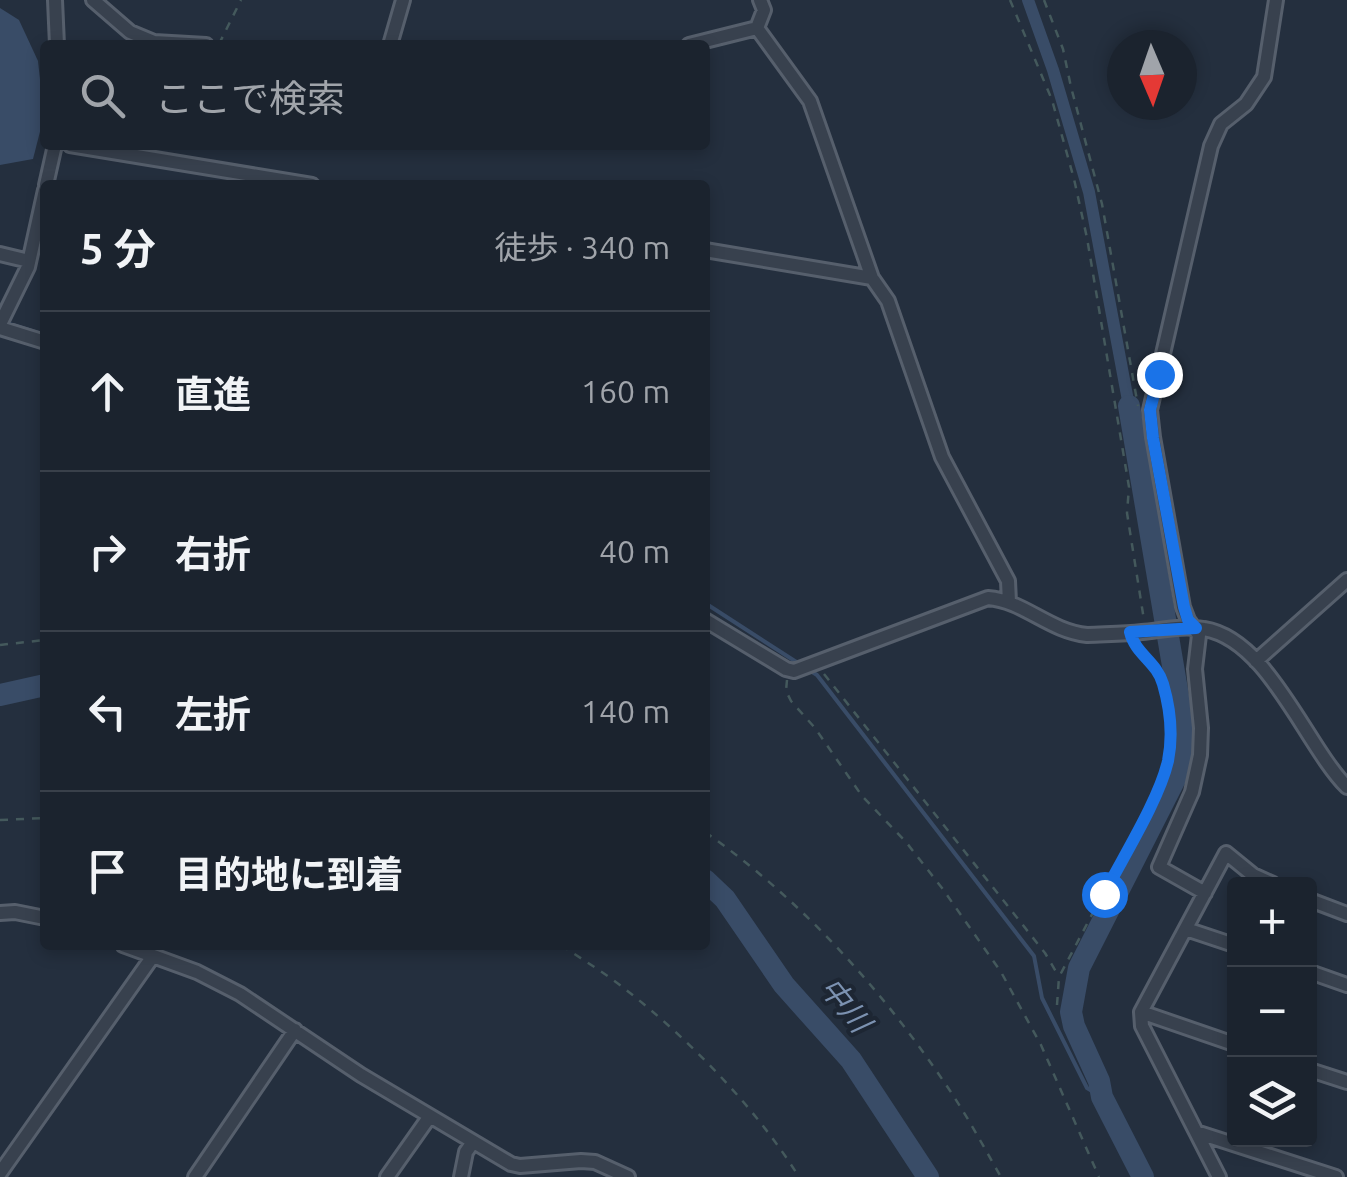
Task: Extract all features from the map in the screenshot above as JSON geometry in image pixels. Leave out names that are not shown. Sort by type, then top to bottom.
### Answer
[{"type":"street","points":[[55,0],[57,40]]},
{"type":"street","points":[[92,0],[130,32],[149,40]]},
{"type":"street","points":[[391,40],[403,0]]},
{"type":"street","points":[[757,28],[764,10],[760,0]]},
{"type":"street","points":[[1205,893],[1159,868],[1192,792],[1201,728],[1194,670],[1199,644],[1196,628],[1184,607],[1150,410],[1212,146],[1221,124],[1246,104],[1264,77],[1276,0]]},
{"type":"street","points":[[709,40],[757,28]]},
{"type":"street","points":[[757,28],[810,101],[872,278],[888,302],[942,457],[1008,581],[1009,602]]},
{"type":"street","points":[[48,180],[54,150]]},
{"type":"street","points":[[100,150],[282,180]]},
{"type":"street","points":[[40,214],[29,262],[2,322],[40,340]]},
{"type":"street","points":[[710,251],[872,278]]},
{"type":"street","points":[[0,254],[29,262]]},
{"type":"street","points":[[1256,661],[1347,580]]},
{"type":"street","points":[[710,622],[804,667],[979,600],[1009,602],[1074,634],[1130,632],[1148,626],[1216,631],[1256,661],[1347,788]]},
{"type":"street","points":[[1219,1177],[1142,1026],[1141,1012],[1226,853],[1257,877]]},
{"type":"street","points":[[1317,903],[1347,914]]},
{"type":"street","points":[[0,913],[40,917]]},
{"type":"street","points":[[1186,928],[1227,943]]},
{"type":"street","points":[[137,950],[217,981],[361,1075],[511,1164],[595,1162],[628,1177]]},
{"type":"street","points":[[0,1173],[153,956]]},
{"type":"street","points":[[1317,974],[1347,985]]},
{"type":"street","points":[[1141,1012],[1227,1042]]},
{"type":"street","points":[[195,1177],[295,1030]]},
{"type":"street","points":[[1317,1072],[1347,1082]]},
{"type":"street","points":[[387,1177],[430,1116]]},
{"type":"street","points":[[1196,1132],[1336,1177]]},
{"type":"street","points":[[461,1177],[466,1152],[473,1142]]},
{"type":"path","points":[[220,40],[240,0]]},
{"type":"path","points":[[1010,0],[1052,100],[1078,194],[1129,487],[1127,513],[1148,626]]},
{"type":"path","points":[[1044,0],[1063,49],[1102,204],[1138,408]]},
{"type":"path","points":[[1058,1004],[1058,977],[1139,826],[1168,763],[1170,729],[1164,687],[1159,671],[1136,647],[1130,632]]},
{"type":"path","points":[[0,645],[40,641]]},
{"type":"path","points":[[1058,977],[1045,953],[804,667],[786,691],[791,700],[862,796],[906,842],[942,888],[1000,972],[1042,1045],[1099,1177]]},
{"type":"path","points":[[0,820],[40,818]]},
{"type":"path","points":[[710,836],[780,894],[859,972],[942,1079],[1000,1177]]},
{"type":"path","points":[[568,950],[625,989],[681,1038],[742,1100],[799,1177]]},
{"type":"water","points":[[0,8],[19,20],[38,61],[40,132],[33,159],[0,165]]},
{"type":"waterway","points":[[1028,0],[1089,192],[1129,406]]},
{"type":"waterway","points":[[6,323],[40,333]]},
{"type":"waterway","points":[[1129,406],[1184,731],[1178,773],[1079,968],[1071,1012],[1102,1097],[1143,1177]]},
{"type":"waterway","points":[[710,606],[801,665]]},
{"type":"waterway","points":[[809,670],[817,675],[1034,956],[1042,998],[1087,1088],[1102,1097]]},
{"type":"waterway","name":"中川","points":[[0,695],[40,686]]},
{"type":"waterway","name":"中川","points":[[710,885],[725,899],[784,985],[851,1060],[928,1177]]},
{"type":"route","points":[[1104,894],[1156,792],[1168,763],[1170,744],[1168,709],[1159,671],[1136,647],[1130,632],[1196,628],[1184,607],[1153,438],[1150,410],[1159,374]]}]
